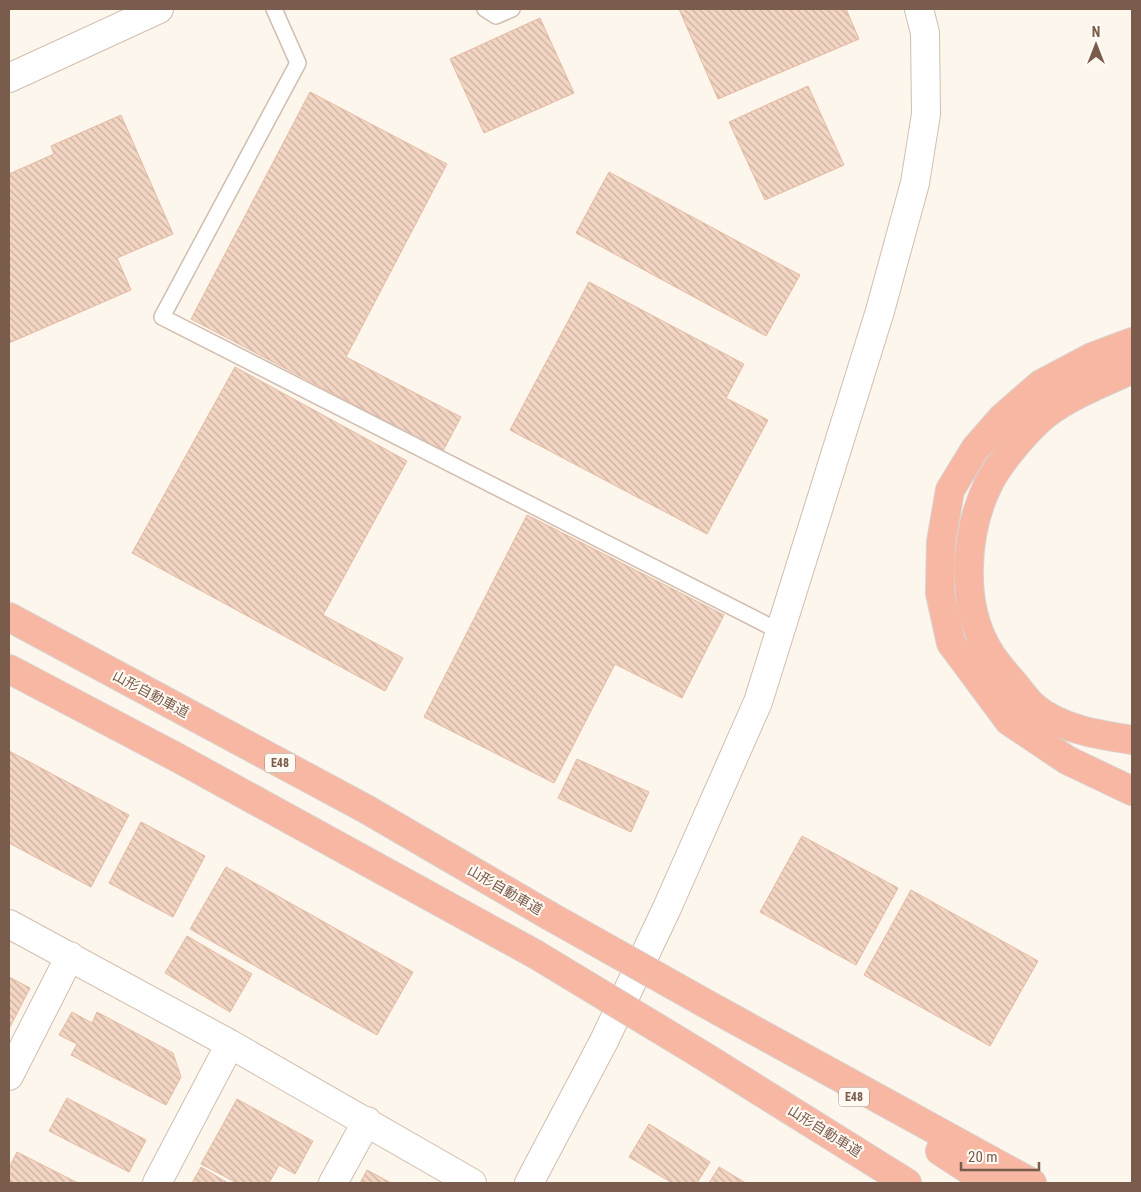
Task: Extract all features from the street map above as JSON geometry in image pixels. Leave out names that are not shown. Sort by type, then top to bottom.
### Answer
[{"type":"highway","points":[[1132,342],[1092,357],[1042,384],[1002,417],[975,449],[950,490],[941,542],[940,593],[952,642],[1009,721],[1067,760],[1132,791]]},
{"type":"highway","points":[[1132,369],[1071,399],[1040,419],[1015,446],[988,484],[976,515],[968,553],[976,624],[987,649],[1033,706],[1065,725],[1104,736],[1132,740]]},
{"type":"highway","name":"山形自動車道","points":[[9,618],[366,809],[548,915],[719,1011],[989,1183]]},
{"type":"highway","name":"山形自動車道","points":[[9,669],[178,758],[535,954],[702,1054],[907,1183]]},
{"type":"highway","points":[[719,1011],[1032,1183]]},
{"type":"street","points":[[9,78],[159,9]]},
{"type":"street","points":[[529,1183],[604,1041],[667,908],[758,702],[880,311],[915,183],[926,114],[925,34],[919,9]]},
{"type":"street","points":[[9,924],[230,1044],[472,1183]]},
{"type":"street","points":[[9,1076],[70,956]]},
{"type":"street","points":[[157,1183],[230,1044]]},
{"type":"street","points":[[333,1183],[367,1121]]},
{"type":"lane","points":[[274,9],[298,63],[162,317],[779,631]]},
{"type":"lane","points":[[485,9],[496,16],[512,9]]},
{"type":"building","points":[[679,9],[846,9],[859,39],[718,99]]},
{"type":"building","points":[[540,18],[574,93],[484,133],[450,59]]},
{"type":"building","points":[[808,86],[844,165],[765,200],[729,122]]},
{"type":"building","points":[[310,92],[447,164],[346,357],[461,417],[443,451],[191,319]]},
{"type":"building","points":[[121,115],[173,234],[117,258],[131,290],[9,343],[9,174],[54,154],[51,146]]},
{"type":"building","points":[[609,172],[800,275],[766,336],[576,233]]},
{"type":"building","points":[[589,282],[744,364],[726,398],[768,420],[707,534],[510,430]]},
{"type":"building","points":[[235,367],[407,461],[323,615],[403,658],[385,691],[132,553]]},
{"type":"building","points":[[527,515],[724,615],[682,698],[615,664],[554,783],[424,717]]},
{"type":"building","points":[[9,751],[129,815],[91,887],[9,843]]},
{"type":"building","points":[[577,759],[649,792],[631,832],[558,798]]},
{"type":"building","points":[[141,822],[205,856],[173,917],[109,883]]},
{"type":"building","points":[[802,836],[898,888],[856,965],[760,912]]},
{"type":"building","points":[[226,867],[413,972],[377,1035],[190,929]]},
{"type":"building","points":[[911,890],[1038,961],[990,1046],[864,975]]},
{"type":"building","points":[[187,936],[252,974],[230,1012],[165,973]]},
{"type":"building","points":[[9,977],[30,988],[9,1029]]},
{"type":"building","points":[[72,1012],[92,1023],[97,1012],[173,1053],[181,1077],[166,1105],[71,1055],[77,1044],[59,1035]]},
{"type":"building","points":[[67,1098],[146,1140],[129,1172],[49,1131]]},
{"type":"building","points":[[237,1099],[313,1141],[295,1174],[279,1165],[269,1183],[237,1183],[201,1164]]},
{"type":"building","points":[[649,1124],[710,1162],[697,1183],[672,1183],[629,1157]]},
{"type":"building","points":[[17,1152],[78,1183],[9,1183],[9,1168]]},
{"type":"building","points":[[201,1167],[228,1183],[192,1183]]},
{"type":"building","points":[[719,1167],[746,1183],[709,1183]]},
{"type":"building","points":[[367,1170],[391,1183],[360,1183]]}]
